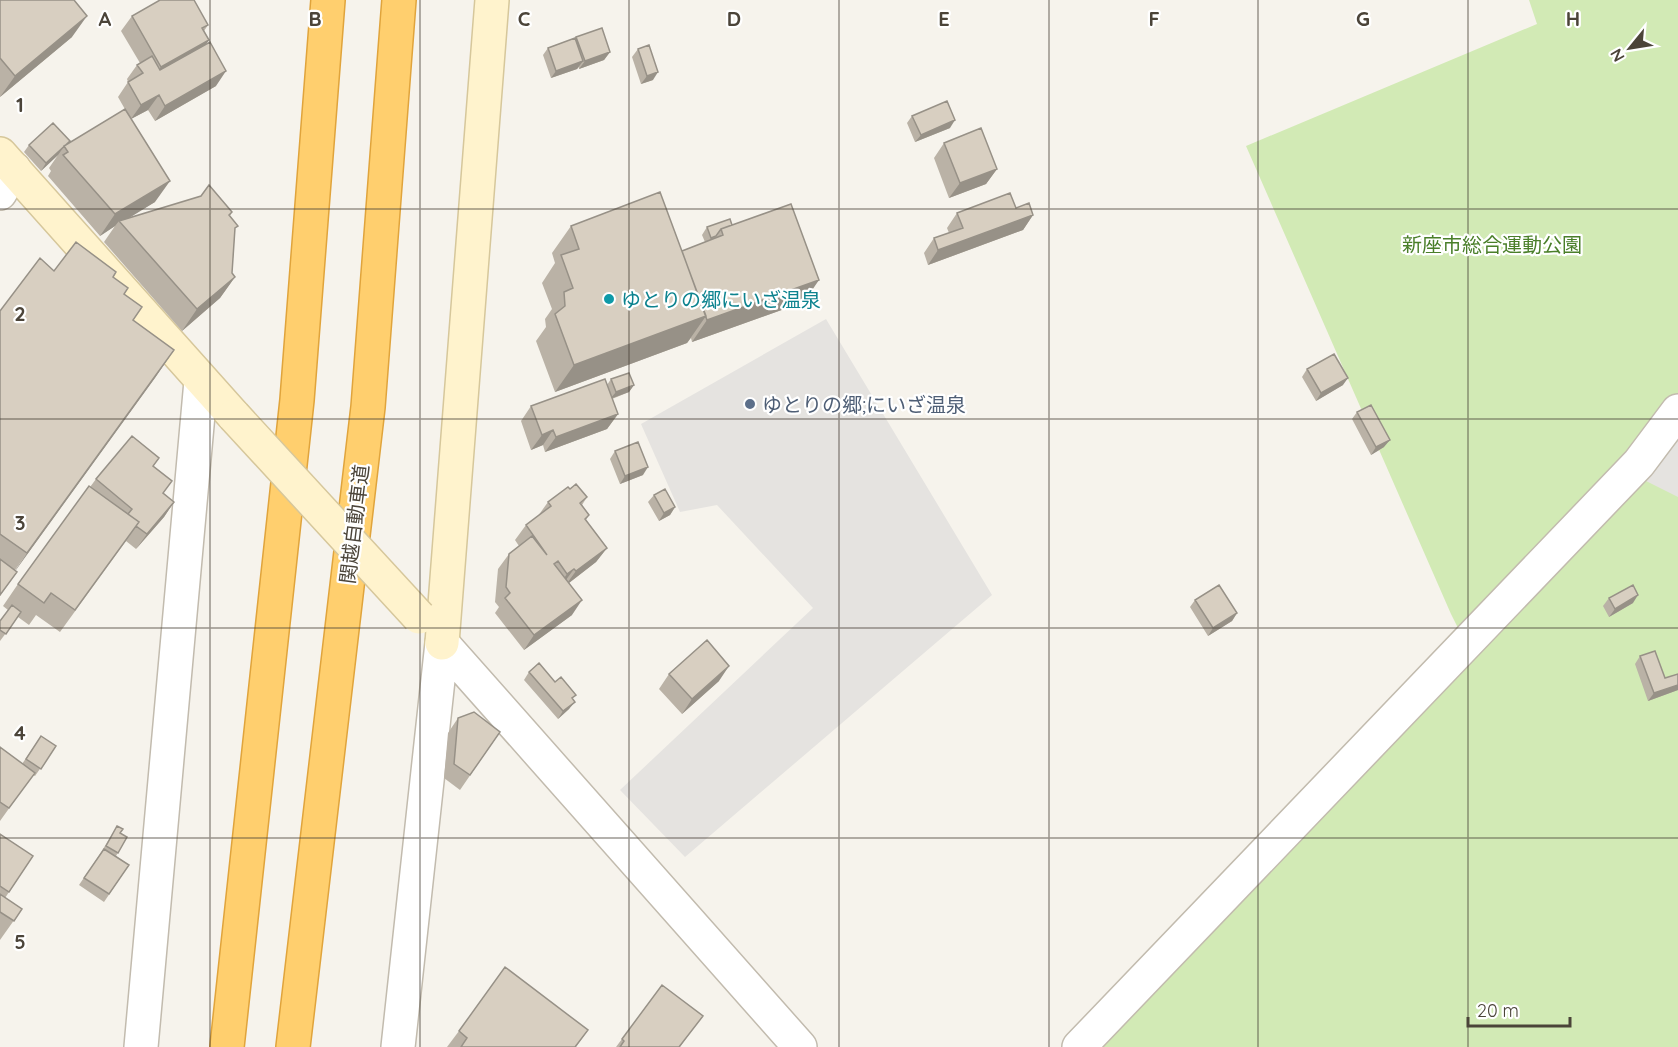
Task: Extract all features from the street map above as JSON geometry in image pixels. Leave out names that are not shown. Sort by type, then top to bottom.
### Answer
[{"type":"highway","points":[[227,1047],[297,400],[328,0]]},
{"type":"highway","name":"関越自動車道","points":[[293,1047],[368,407],[399,0]]},
{"type":"street","points":[[398,1047],[442,643],[492,0]]},
{"type":"street","points":[[5,172],[234,416],[442,643],[800,1047]]},
{"type":"street","points":[[141,1047],[201,381]]},
{"type":"street","points":[[1079,1047],[1639,463],[1678,411]]},
{"type":"green space","name":"新座市総合運動公園","points":[[1529,0],[1678,0],[1678,1047],[1092,1047],[1472,656],[1451,614],[1246,146],[1537,24]]},
{"type":"shaded area","points":[[826,319],[992,595],[685,857],[620,790],[813,608],[717,505],[680,512],[641,424]]},
{"type":"shaded area","points":[[1678,428],[1678,497],[1640,478]]},
{"type":"building","points":[[0,0],[74,0],[87,16],[15,76],[0,58]]},
{"type":"building","points":[[160,0],[194,0],[208,25],[202,28],[209,40],[161,67],[132,16]]},
{"type":"building","points":[[602,28],[610,52],[585,61],[576,37]]},
{"type":"building","points":[[575,38],[583,61],[556,71],[548,48]]},
{"type":"building","points":[[210,42],[226,71],[165,106],[159,95],[141,105],[128,82],[143,73],[137,65],[152,56],[160,70]]},
{"type":"building","points":[[649,45],[658,72],[647,76],[638,49]]},
{"type":"building","points":[[947,101],[955,120],[921,135],[912,116]]},
{"type":"building","points":[[125,109],[170,181],[115,214],[63,155],[68,152],[64,146]]},
{"type":"building","points":[[53,123],[70,141],[46,163],[29,145]]},
{"type":"building","points":[[981,128],[997,169],[960,183],[944,143]]},
{"type":"building","points":[[209,185],[232,212],[229,215],[238,226],[235,228],[232,273],[235,277],[197,309],[119,221],[201,196]]},
{"type":"building","name":"ゆとりの郷にいざ温泉","points":[[660,192],[706,316],[574,365],[555,314],[565,306],[564,292],[573,288],[561,255],[579,249],[571,226]]},
{"type":"building","points":[[1010,193],[1016,208],[1029,203],[1033,215],[938,250],[934,238],[963,228],[957,213]]},
{"type":"building","points":[[791,204],[819,280],[707,320],[682,251],[723,235],[721,229]]},
{"type":"building","points":[[730,219],[732,225],[721,229],[716,236],[711,238],[707,227]]},
{"type":"building","points":[[76,242],[116,272],[113,277],[128,288],[124,294],[142,307],[133,320],[174,350],[27,553],[0,534],[0,311],[40,258],[54,271]]},
{"type":"building","points":[[1334,354],[1348,378],[1321,393],[1307,369]]},
{"type":"building","points":[[629,373],[634,385],[616,392],[611,379]]},
{"type":"building","points":[[605,379],[618,414],[556,437],[553,430],[542,435],[531,406]]},
{"type":"building","points":[[1371,405],[1390,440],[1376,447],[1357,412]]},
{"type":"building","points":[[132,436],[159,458],[153,466],[172,481],[163,493],[174,502],[147,534],[136,526],[139,522],[128,514],[132,509],[96,479]]},
{"type":"building","points":[[638,442],[648,467],[625,476],[615,451]]},
{"type":"building","points":[[576,484],[587,497],[580,503],[589,515],[585,519],[607,548],[576,571],[574,569],[567,574],[558,561],[554,564],[582,600],[534,635],[505,598],[510,593],[506,587],[509,554],[532,536],[547,555],[526,525],[551,506],[548,502],[568,487],[570,489]]},
{"type":"building","points":[[89,486],[139,522],[75,610],[51,593],[44,603],[18,584]]},
{"type":"building","points":[[665,489],[675,507],[664,513],[654,495]]},
{"type":"building","points":[[0,559],[17,572],[0,595]]},
{"type":"building","points":[[1219,585],[1237,613],[1213,628],[1195,600]]},
{"type":"building","points":[[1633,585],[1638,595],[1615,609],[1609,598]]},
{"type":"building","points":[[12,605],[21,612],[6,634],[0,630],[0,621]]},
{"type":"building","points":[[707,640],[729,666],[692,699],[669,674]]},
{"type":"building","points":[[1655,651],[1665,678],[1678,674],[1678,685],[1654,693],[1640,656]]},
{"type":"building","points":[[539,663],[555,682],[561,677],[576,695],[572,698],[575,702],[563,711],[529,672]]},
{"type":"building","points":[[474,712],[500,732],[470,775],[454,764],[458,718]]},
{"type":"building","points":[[41,736],[56,746],[41,769],[26,759]]},
{"type":"building","points":[[0,747],[35,773],[9,808],[0,802]]},
{"type":"building","points":[[117,826],[123,829],[120,833],[127,837],[118,853],[106,846]]},
{"type":"building","points":[[0,834],[33,856],[9,892],[0,886]]},
{"type":"building","points":[[104,849],[129,865],[109,894],[84,878]]},
{"type":"building","points":[[0,894],[22,909],[14,921],[0,912]]},
{"type":"building","points":[[505,967],[588,1030],[575,1047],[461,1047],[467,1038],[459,1031]]},
{"type":"building","points":[[662,985],[703,1016],[679,1047],[620,1047],[624,1041],[622,1039]]},
{"type":"place","name":"ゆとりの郷にいざ温泉","points":[[609,299]]},
{"type":"place","name":"ゆとりの郷;にいざ温泉","points":[[750,404]]}]
